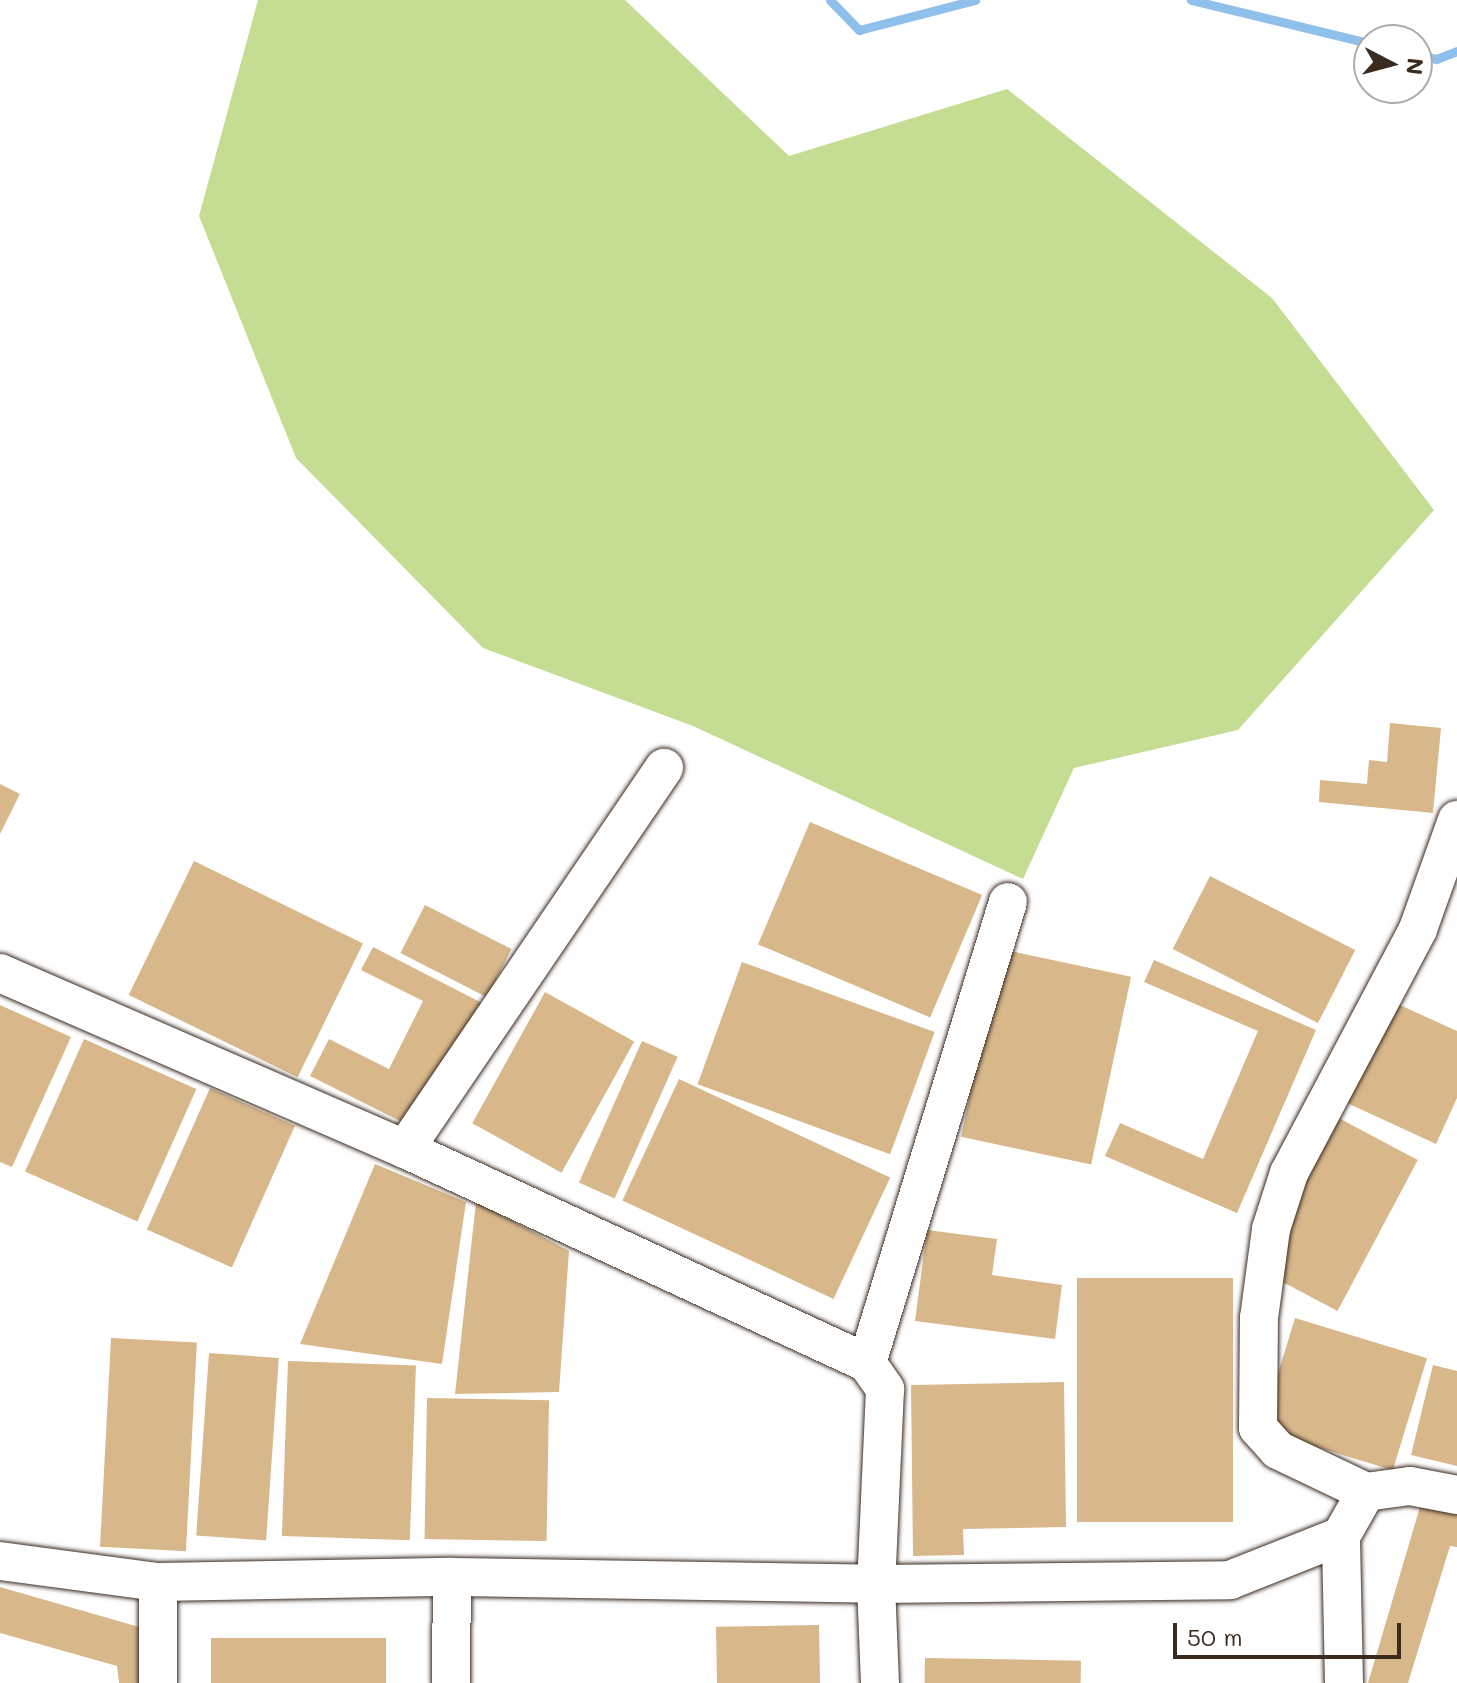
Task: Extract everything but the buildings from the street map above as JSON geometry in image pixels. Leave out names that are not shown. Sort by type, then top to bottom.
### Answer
[{"type":"street","points":[[405,1149],[664,768]]},
{"type":"street","points":[[1457,820],[1418,929],[1289,1173],[1271,1229],[1259,1318],[1258,1428],[1278,1450],[1366,1492],[1410,1486],[1457,1495]]},
{"type":"street","points":[[867,1363],[1008,902]]},
{"type":"street","points":[[0,973],[405,1149],[867,1363],[885,1389],[876,1584],[880,1683]]},
{"type":"street","points":[[1344,1683],[1341,1536],[1366,1492]]},
{"type":"street","points":[[0,1561],[158,1582],[452,1577],[876,1584],[1230,1580],[1341,1536]]},
{"type":"street","points":[[451,1683],[452,1577]]},
{"type":"street","points":[[158,1582],[158,1683]]},
{"type":"green space","points":[[258,0],[625,0],[789,156],[1007,89],[1272,298],[1434,510],[1238,730],[1074,768],[1023,879],[693,726],[483,648],[296,458],[199,216]]},
{"type":"waterway","points":[[830,0],[859,30],[975,0]]},
{"type":"waterway","points":[[1191,0],[1353,39]]},
{"type":"waterway","points":[[1433,58],[1457,51]]}]
